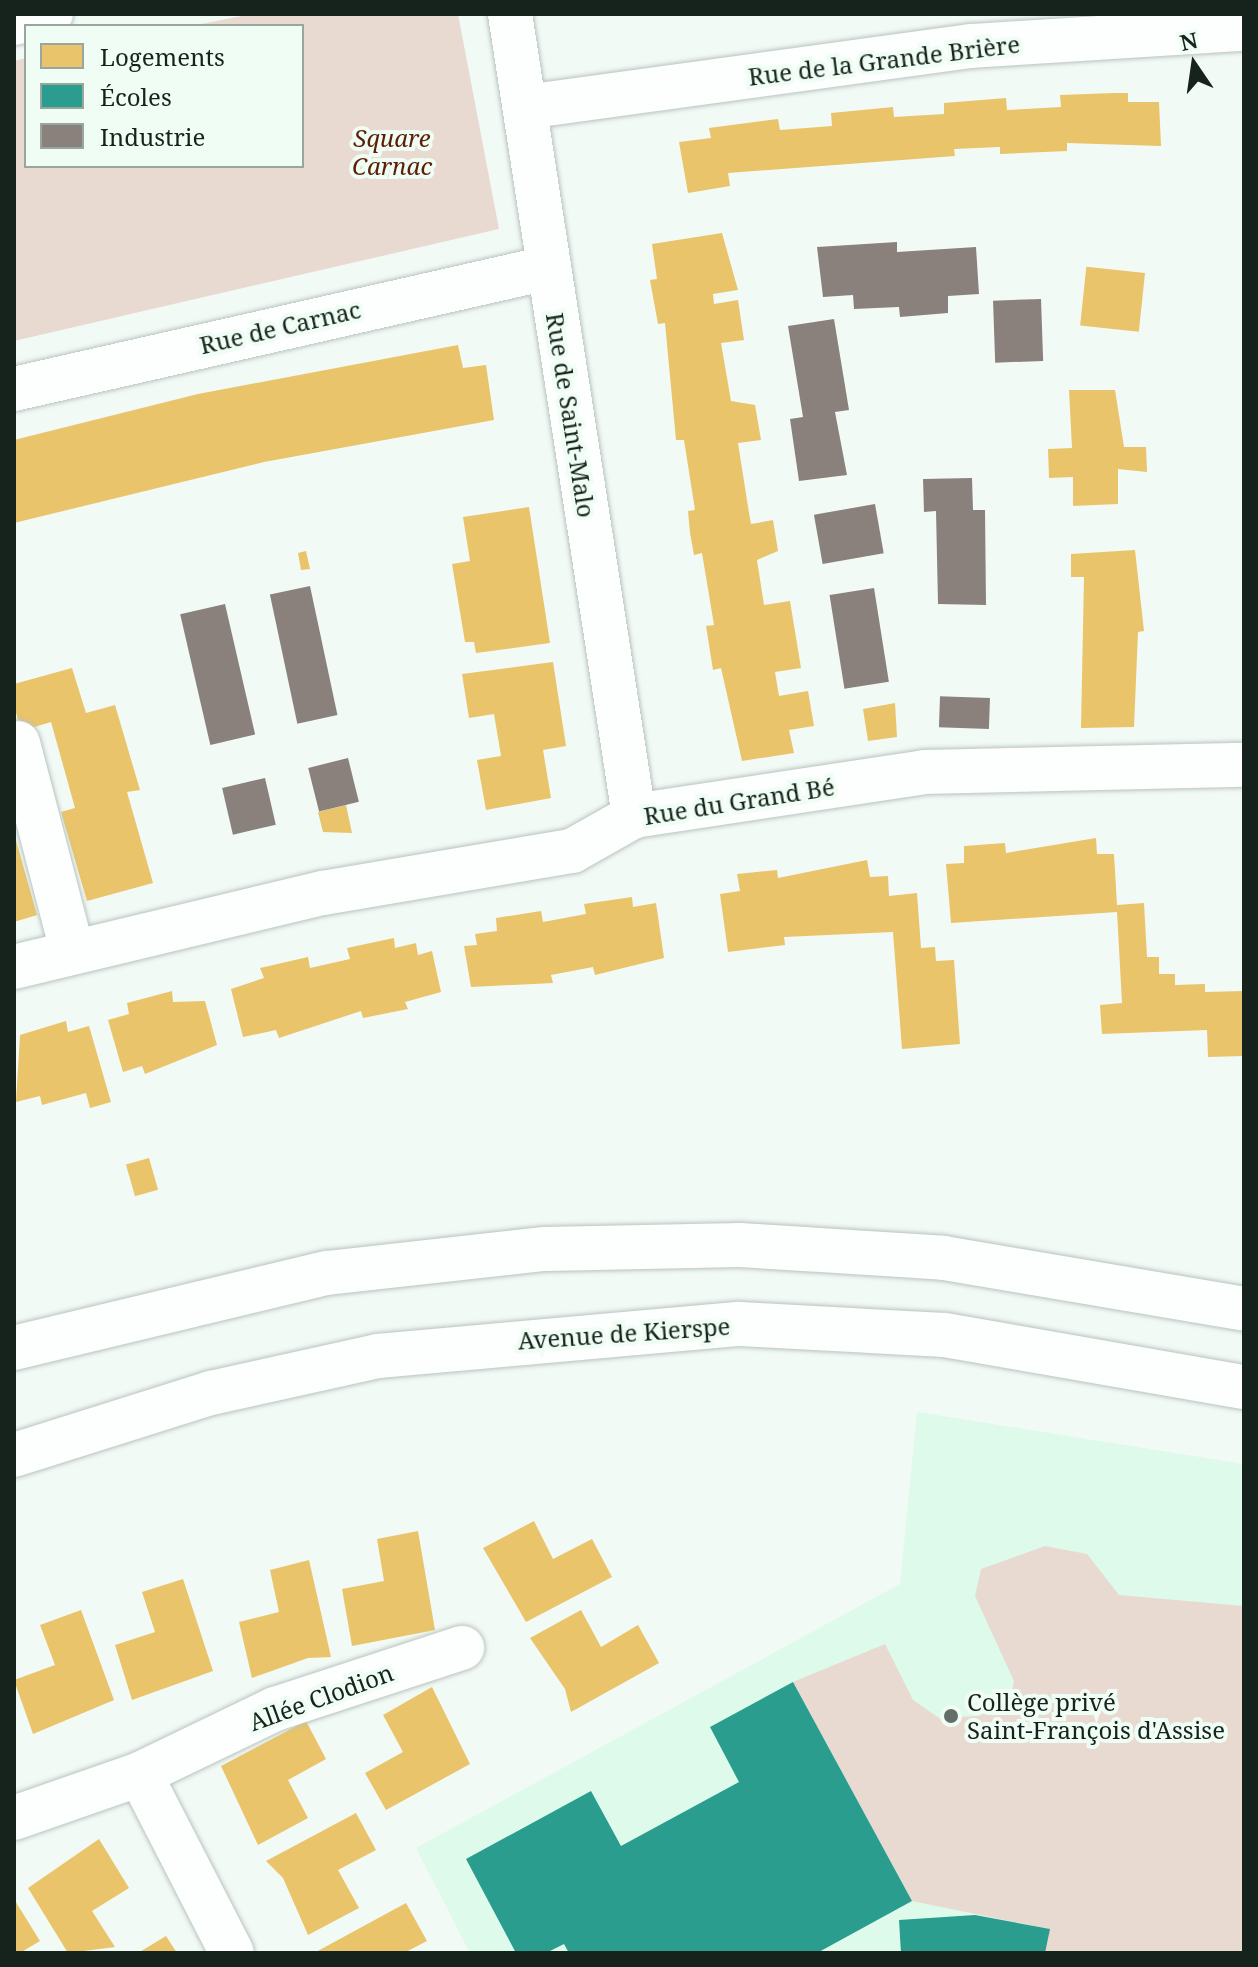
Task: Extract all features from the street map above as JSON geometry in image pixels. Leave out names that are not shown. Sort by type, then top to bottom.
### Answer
[{"type":"street","points":[[14,23],[51,14]]},
{"type":"street","name":"Rue de Saint-Malo","points":[[510,14],[634,816]]},
{"type":"street","name":"Rue de la Grande Brière","points":[[525,107],[971,46],[1244,29]]},
{"type":"street","name":"Rue de Carnac","points":[[14,389],[547,268]]},
{"type":"street","points":[[18,743],[72,951]]},
{"type":"street","name":"Rue du Grand Bé","points":[[14,967],[323,893],[572,851],[634,816],[924,772],[1244,765]]},
{"type":"street","points":[[14,1348],[327,1273],[545,1249],[740,1245],[944,1258],[1244,1309]]},
{"type":"street","name":"Avenue de Kierspe","points":[[14,1455],[211,1393],[378,1356],[740,1324],[945,1335],[1244,1387]]},
{"type":"street","name":"Allée Clodion","points":[[14,1818],[140,1774],[275,1709],[462,1648]]},
{"type":"street","points":[[140,1774],[232,1953]]},
{"type":"shaded area","name":"Collège privé Saint-François d'Assise","points":[[917,1412],[1244,1464],[1244,1953],[470,1953],[416,1848],[900,1584]]},
{"type":"green space","name":"Square Carnac","points":[[252,14],[458,14],[499,229],[14,341],[14,61],[24,58],[24,168],[304,168],[304,24],[201,24]]},
{"type":"green space","points":[[1045,1546],[1087,1554],[1119,1595],[1244,1606],[1244,1953],[1045,1953],[1049,1929],[912,1901],[793,1682],[885,1644],[913,1700],[939,1718],[978,1716],[1010,1703],[1014,1681],[975,1596],[981,1569]]},
{"type":"building: Logements","points":[[1128,93],[1128,102],[1159,102],[1161,146],[1067,143],[1067,151],[1000,154],[1000,147],[954,149],[955,156],[728,173],[730,186],[688,193],[679,142],[711,138],[709,128],[778,119],[780,130],[832,126],[831,113],[893,107],[894,117],[944,114],[944,103],[1006,98],[1007,110],[1061,107],[1060,95]]},
{"type":"building: Logements","points":[[722,233],[738,290],[713,294],[714,304],[738,300],[744,340],[721,343],[731,401],[755,405],[761,440],[738,443],[749,513],[751,524],[773,520],[778,551],[757,560],[764,605],[790,601],[801,668],[775,672],[779,696],[808,691],[814,726],[789,730],[794,753],[742,761],[721,668],[713,670],[706,626],[714,625],[702,553],[694,555],[690,533],[688,511],[695,510],[684,440],[676,440],[665,323],[658,324],[650,280],[657,279],[652,244]]},
{"type":"building: Logements","points":[[1086,267],[1145,273],[1139,332],[1080,326]]},
{"type":"building: Logements","points":[[458,345],[463,368],[486,365],[494,420],[264,462],[14,523],[14,440],[198,394]]},
{"type":"building: Logements","points":[[1069,390],[1115,390],[1124,447],[1146,447],[1147,472],[1118,469],[1118,504],[1073,506],[1073,477],[1049,478],[1048,449],[1072,448]]},
{"type":"building: Logements","points":[[529,507],[550,643],[476,653],[474,642],[465,642],[452,564],[470,561],[463,517]]},
{"type":"building: Logements","points":[[1135,550],[1144,631],[1138,632],[1134,727],[1081,728],[1084,577],[1071,577],[1071,554]]},
{"type":"building: Logements","points":[[306,551],[310,569],[301,570],[298,553]]},
{"type":"building: Logements","points":[[553,662],[566,746],[543,750],[551,798],[486,810],[477,760],[501,756],[494,714],[469,718],[462,674]]},
{"type":"building: Logements","points":[[72,668],[86,713],[115,705],[140,790],[127,792],[153,883],[87,901],[61,812],[75,808],[51,722],[21,731],[14,705],[14,684]]},
{"type":"building: Logements","points":[[895,703],[897,737],[868,741],[863,709]]},
{"type":"building: Logements","points":[[346,805],[352,833],[323,832],[318,812]]},
{"type":"building: Logements","points":[[14,833],[37,915],[14,922]]},
{"type":"building: Logements","points":[[1096,838],[1097,854],[1114,854],[1117,905],[1144,903],[1147,957],[1159,957],[1159,974],[1175,974],[1175,985],[1205,984],[1205,992],[1244,991],[1244,1056],[1208,1057],[1207,1030],[1102,1034],[1100,1005],[1122,1003],[1117,912],[951,923],[946,864],[964,863],[964,846],[1005,843],[1006,853]]},
{"type":"building: Logements","points":[[867,860],[870,877],[888,876],[889,896],[917,893],[921,948],[935,947],[936,961],[954,960],[960,1044],[902,1049],[893,932],[784,937],[785,945],[728,952],[720,894],[740,891],[737,874],[777,870],[778,878]]},
{"type":"building: Logements","points":[[632,897],[633,907],[656,903],[664,958],[595,975],[593,967],[551,975],[553,983],[471,987],[464,946],[477,945],[475,934],[497,931],[496,918],[541,911],[543,922],[586,914],[584,904]]},
{"type":"building: Logements","points":[[394,938],[395,948],[416,943],[418,955],[432,951],[441,992],[405,1002],[408,1009],[363,1018],[361,1011],[279,1038],[276,1030],[243,1037],[231,989],[264,978],[260,968],[308,957],[310,968],[350,959],[347,948]]},
{"type":"building: Logements","points":[[172,991],[173,1002],[205,1001],[217,1045],[145,1074],[142,1066],[123,1072],[108,1020],[129,1014],[127,1003]]},
{"type":"building: Logements","points":[[66,1021],[68,1032],[89,1026],[111,1102],[90,1108],[86,1093],[42,1105],[40,1096],[16,1102],[20,1035]]},
{"type":"building: Logements","points":[[149,1158],[158,1190],[135,1196],[126,1165]]},
{"type":"building: Logements","points":[[534,1521],[553,1559],[592,1539],[612,1577],[526,1622],[483,1548]]},
{"type":"building: Logements","points":[[418,1531],[435,1630],[352,1646],[342,1589],[384,1581],[377,1539]]},
{"type":"building: Logements","points":[[309,1560],[331,1657],[308,1658],[252,1678],[239,1622],[279,1612],[270,1570]]},
{"type":"building: Logements","points":[[183,1579],[213,1671],[132,1700],[115,1645],[155,1632],[142,1592]]},
{"type":"building: Logements","points":[[81,1610],[114,1700],[33,1734],[14,1680],[55,1665],[40,1625]]},
{"type":"building: Logements","points":[[581,1610],[601,1647],[638,1625],[659,1663],[571,1712],[565,1689],[530,1638]]},
{"type":"building: Logements","points":[[432,1687],[470,1764],[386,1810],[365,1773],[403,1752],[383,1715]]},
{"type":"building: Logements","points":[[306,1721],[326,1759],[288,1780],[308,1818],[258,1845],[221,1766]]},
{"type":"building: Logements","points":[[356,1813],[376,1850],[338,1870],[359,1908],[308,1935],[283,1878],[266,1861]]},
{"type":"building: Logements","points":[[99,1839],[129,1888],[92,1911],[115,1947],[68,1953],[28,1888]]},
{"type":"building: Logements","points":[[14,1899],[40,1941],[20,1953],[14,1953]]},
{"type":"building: Logements","points":[[406,1903],[427,1941],[404,1953],[314,1953]]},
{"type":"building: Logements","points":[[166,1936],[177,1953],[138,1953]]},
{"type":"building: Écoles","points":[[793,1682],[912,1901],[817,1953],[569,1953],[564,1944],[546,1953],[516,1953],[466,1859],[591,1791],[621,1846],[739,1782],[710,1727]]},
{"type":"building: Écoles","points":[[975,1915],[1050,1929],[1045,1953],[901,1953],[899,1920]]},
{"type":"building: Industrie","points":[[897,242],[897,252],[976,247],[979,294],[948,296],[948,313],[900,317],[899,307],[854,309],[853,295],[823,297],[817,247]]},
{"type":"building: Industrie","points":[[1041,299],[1043,361],[995,363],[993,301]]},
{"type":"building: Industrie","points":[[834,319],[849,410],[835,412],[847,475],[799,481],[790,419],[803,417],[788,326]]},
{"type":"building: Industrie","points":[[972,478],[973,510],[985,510],[986,605],[938,604],[936,511],[924,512],[923,479]]},
{"type":"building: Industrie","points":[[875,504],[884,553],[823,564],[814,515]]},
{"type":"building: Industrie","points":[[310,586],[337,715],[297,724],[270,595]]},
{"type":"building: Industrie","points":[[874,588],[889,682],[844,689],[830,595]]},
{"type":"building: Industrie","points":[[225,604],[255,735],[210,745],[180,614]]},
{"type":"building: Industrie","points":[[940,696],[990,698],[989,729],[939,727]]},
{"type":"building: Industrie","points":[[348,758],[359,802],[319,812],[308,768]]},
{"type":"building: Industrie","points":[[265,778],[276,825],[233,835],[222,788]]},
{"type":"place","name":"Collège privé Saint-François d'Assise","points":[[951,1716]]}]
